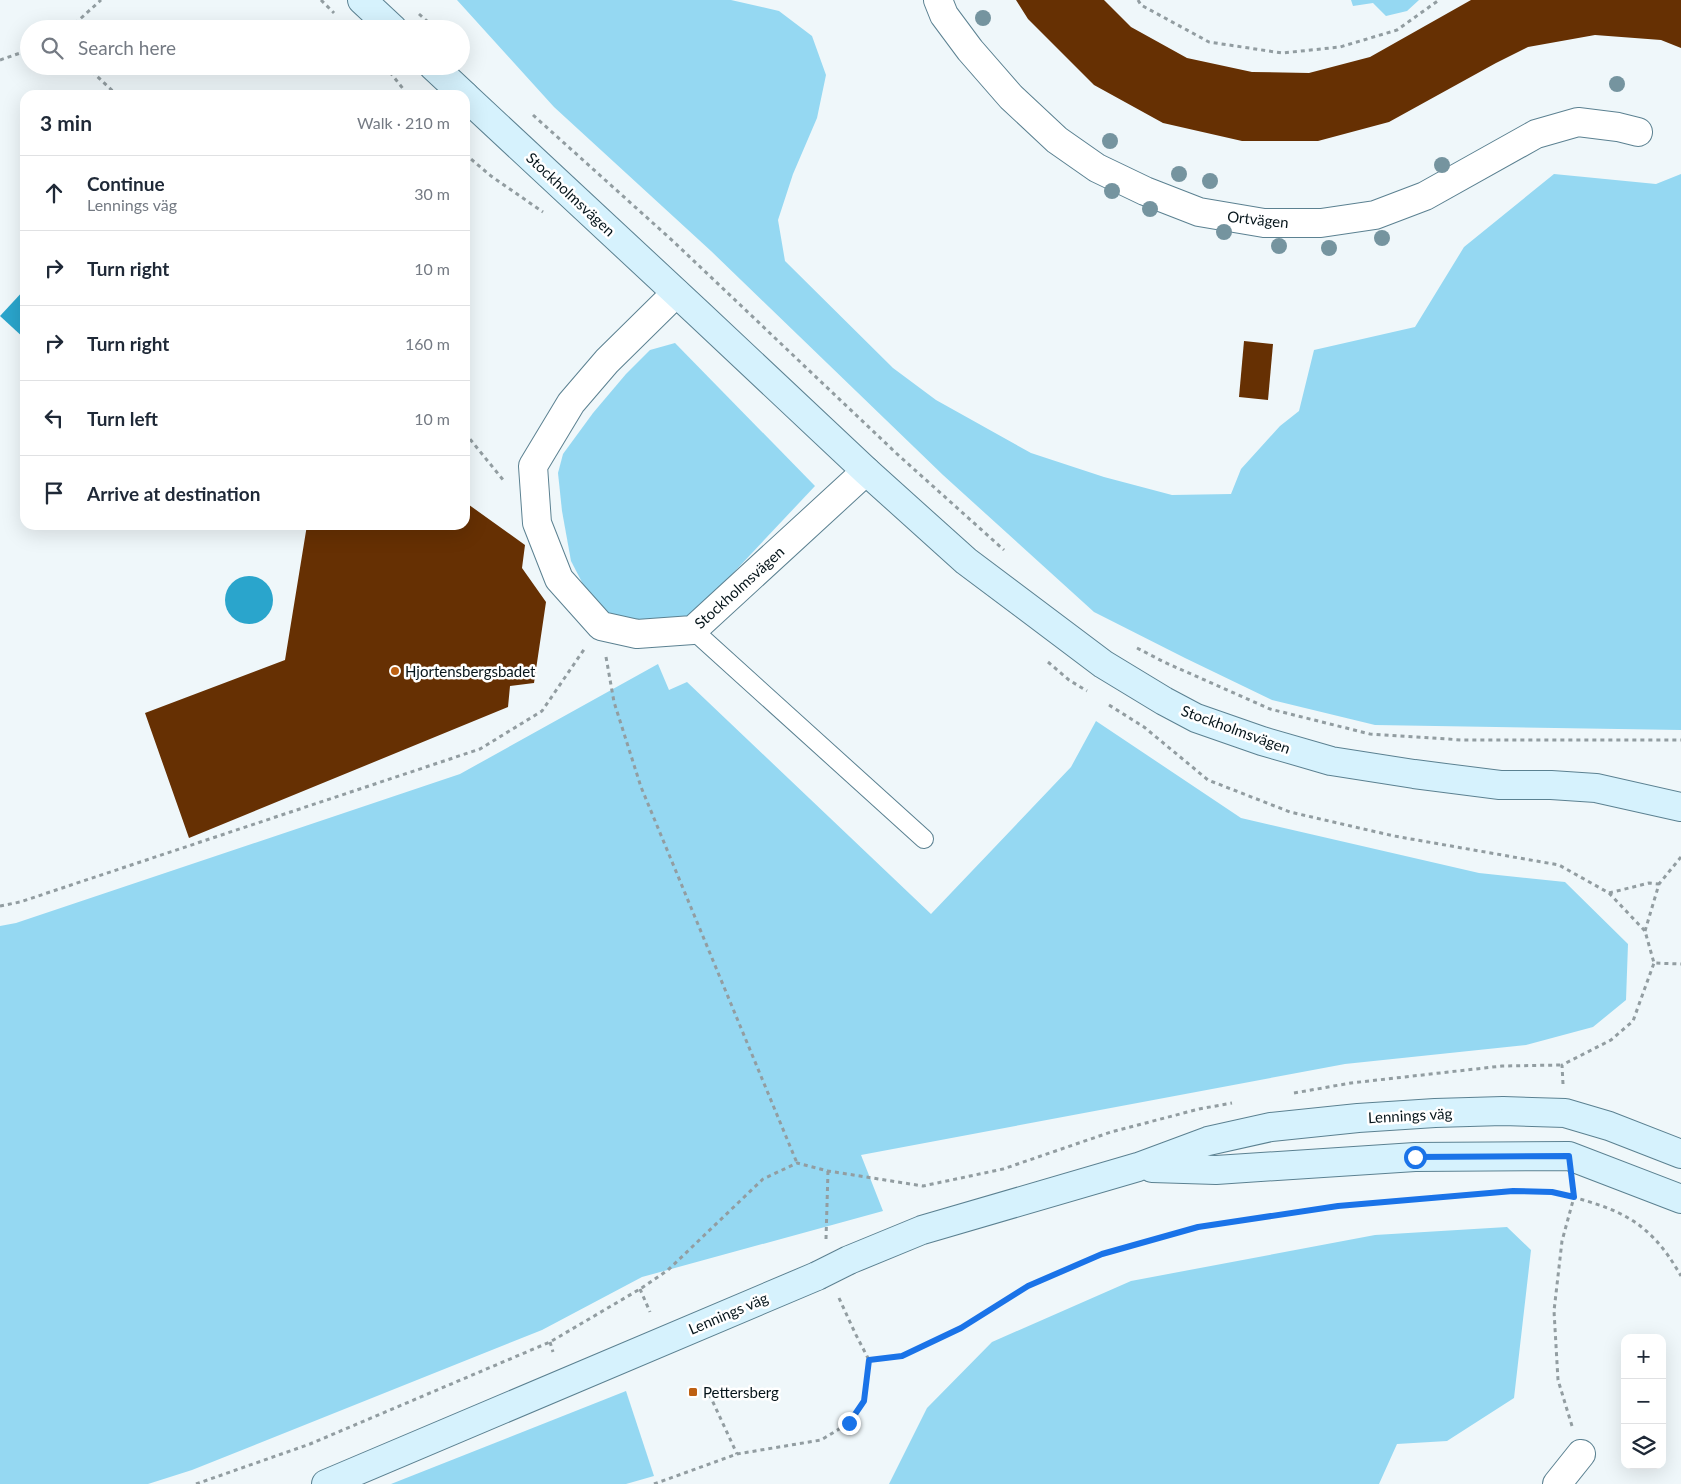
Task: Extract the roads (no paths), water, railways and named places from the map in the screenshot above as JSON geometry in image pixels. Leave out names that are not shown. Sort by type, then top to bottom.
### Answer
[{"type":"main road","points":[[362,0],[383,20]]},
{"type":"main road","name":"Stockholmsvägen","points":[[444,75],[460,90]]},
{"type":"main road","name":"Stockholmsvägen","points":[[470,100],[866,471],[966,561],[1103,664],[1164,701],[1196,718],[1262,741],[1332,761],[1500,785],[1552,784],[1596,788],[1681,807]]},
{"type":"main road","name":"Lennings väg","points":[[326,1484],[922,1230],[1138,1167],[1208,1141],[1271,1127],[1358,1118],[1503,1111],[1565,1113],[1609,1126],[1681,1154]]},
{"type":"main road","name":"Lennings väg","points":[[1138,1167],[1216,1170],[1415,1157],[1569,1156],[1681,1199]]},
{"type":"street","name":"Ortvägen","points":[[938,0],[944,15],[970,50],[1011,97],[1057,140],[1097,168],[1146,191],[1199,212],[1264,223],[1321,223],[1375,215],[1425,196],[1536,134],[1578,122],[1638,132]]},
{"type":"street","name":"Stockholmsvägen","points":[[676,293],[607,361],[571,403],[533,466],[537,523],[560,579],[601,626],[636,634],[693,630],[866,471]]},
{"type":"street","points":[[1558,1484],[1580,1454]]},
{"type":"lane","points":[[693,630],[924,839]]},
{"type":"place","name":"Hjortensbergsbadet","points":[[395,671]]},
{"type":"place","name":"Pettersberg","points":[[693,1392]]}]
